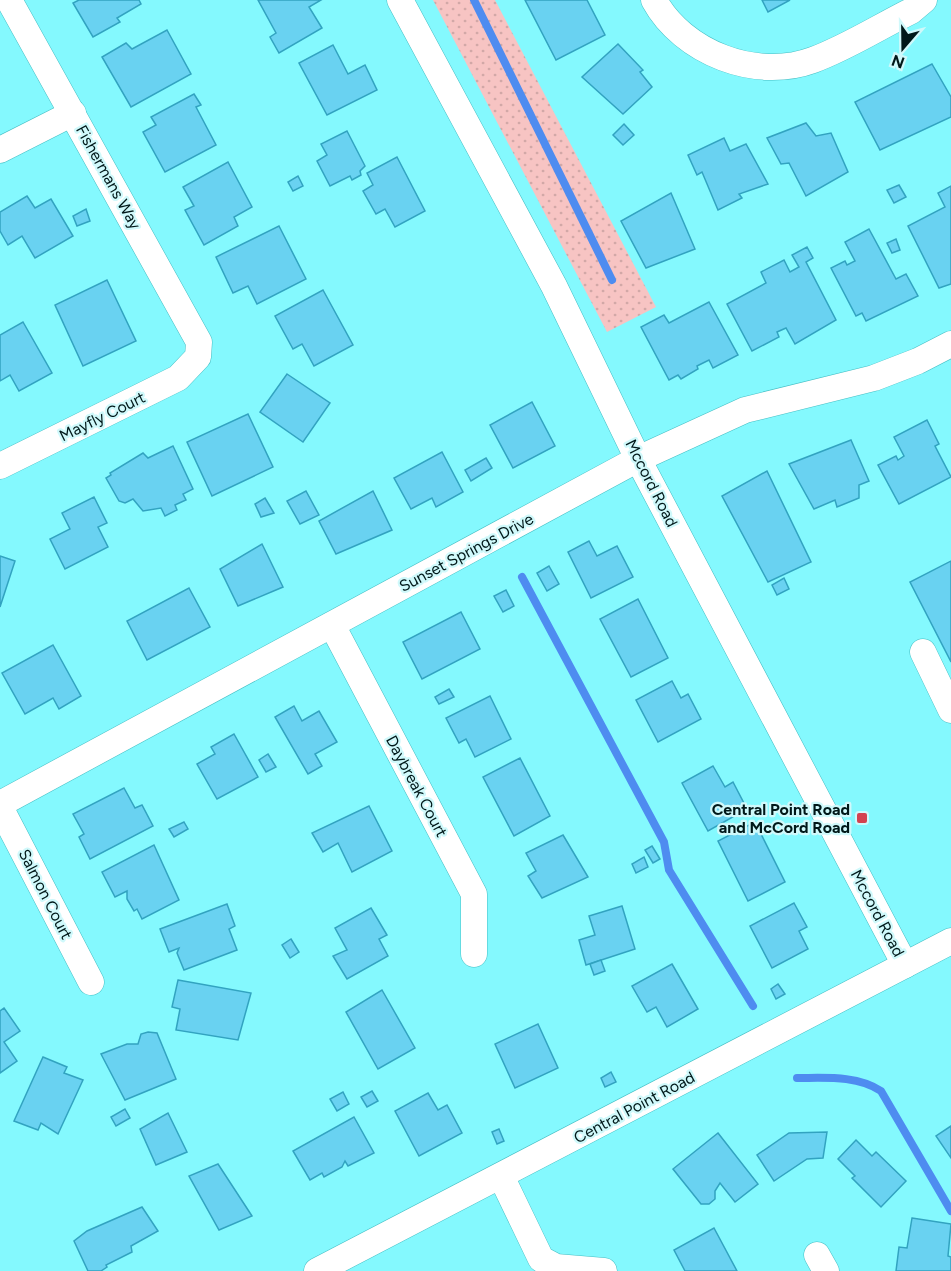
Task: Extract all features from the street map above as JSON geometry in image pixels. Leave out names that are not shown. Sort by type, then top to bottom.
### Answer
[{"type":"street","name":"Fishermans Way","points":[[9,0],[192,326],[199,342],[198,357]]},
{"type":"street","name":"Mccord Road","points":[[400,0],[554,286],[638,459],[905,965]]},
{"type":"street","points":[[654,0],[679,33],[709,52],[742,64],[776,67],[812,61],[911,11],[924,0]]},
{"type":"street","points":[[0,150],[73,113]]},
{"type":"street","name":"Sunset Springs Drive","points":[[0,806],[638,459],[745,410],[874,378],[918,361],[951,344]]},
{"type":"street","name":"Mayfly Court","points":[[0,466],[178,378],[198,357]]},
{"type":"street","name":"Daybreak Court","points":[[332,624],[474,894],[474,954]]},
{"type":"street","points":[[923,652],[951,710]]},
{"type":"street","name":"Salmon Court","points":[[0,806],[91,982]]},
{"type":"street","name":"Central Point Road","points":[[316,1271],[951,941]]},
{"type":"street","points":[[501,1176],[541,1259],[556,1267],[604,1271]]},
{"type":"shaded area","points":[[433,0],[495,0],[656,307],[607,332]]},
{"type":"building","points":[[79,0],[139,0],[141,4],[117,18],[120,22],[93,37],[73,3]]},
{"type":"building","points":[[258,0],[321,0],[309,7],[322,28],[279,53],[270,37],[276,33]]},
{"type":"building","points":[[525,0],[587,0],[605,35],[556,60]]},
{"type":"building","points":[[762,0],[790,0],[768,12]]},
{"type":"building","points":[[167,30],[191,74],[131,107],[102,57],[126,43],[132,49]]},
{"type":"building","points":[[618,44],[643,70],[640,72],[652,87],[623,114],[582,77]]},
{"type":"building","points":[[333,45],[348,74],[365,65],[377,90],[327,115],[299,63]]},
{"type":"building","points":[[932,64],[951,97],[951,117],[880,150],[855,102]]},
{"type":"building","points":[[194,94],[201,105],[196,107],[216,145],[165,172],[143,132],[156,125],[151,117]]},
{"type":"building","points":[[806,123],[816,136],[831,133],[848,172],[806,196],[789,163],[781,164],[767,138]]},
{"type":"building","points":[[624,124],[634,135],[623,145],[613,135]]},
{"type":"building","points":[[347,131],[365,166],[360,171],[361,175],[352,180],[350,176],[330,186],[317,161],[327,155],[321,144]]},
{"type":"building","points":[[724,138],[730,151],[746,144],[768,184],[739,194],[742,198],[718,210],[702,172],[697,175],[688,155]]},
{"type":"building","points":[[397,157],[425,211],[395,227],[385,209],[376,214],[363,191],[373,185],[367,173]]},
{"type":"building","points":[[228,162],[252,207],[234,217],[238,226],[204,245],[185,210],[194,206],[183,187]]},
{"type":"building","points":[[298,176],[303,186],[293,191],[288,182]]},
{"type":"building","points":[[899,185],[906,197],[894,203],[887,190]]},
{"type":"building","points":[[951,186],[951,284],[939,288],[908,226],[945,207],[938,193]]},
{"type":"building","points":[[671,193],[695,249],[646,268],[621,221]]},
{"type":"building","points":[[27,196],[35,208],[51,199],[73,236],[35,258],[22,236],[8,245],[0,231],[0,212]]},
{"type":"building","points":[[86,209],[90,221],[77,226],[73,216]]},
{"type":"building","points":[[279,226],[306,279],[257,304],[248,286],[233,293],[216,257]]},
{"type":"building","points":[[869,229],[896,279],[906,274],[918,296],[866,321],[862,313],[856,316],[831,268],[845,261],[847,265],[855,261],[845,242]]},
{"type":"building","points":[[896,239],[900,250],[892,253],[887,243]]},
{"type":"building","points":[[807,247],[813,258],[806,262],[836,320],[795,344],[786,328],[777,332],[779,337],[752,351],[727,304],[766,283],[761,272],[784,260],[790,272],[799,267],[792,255]]},
{"type":"building","points":[[107,280],[136,341],[83,366],[55,305]]},
{"type":"building","points":[[323,290],[353,345],[314,366],[302,344],[293,349],[275,316]]},
{"type":"building","points":[[709,302],[738,355],[713,368],[709,360],[681,379],[678,375],[669,380],[641,327],[664,315],[669,323]]},
{"type":"building","points":[[23,322],[52,373],[19,391],[10,375],[0,381],[0,335]]},
{"type":"building","points":[[287,374],[330,403],[303,442],[260,412]]},
{"type":"building","points":[[532,402],[555,446],[513,468],[490,425]]},
{"type":"building","points":[[248,414],[273,467],[212,496],[187,442]]},
{"type":"building","points":[[927,420],[939,444],[935,446],[951,477],[899,504],[878,465],[896,456],[898,460],[904,456],[894,437]]},
{"type":"building","points":[[851,440],[869,481],[859,485],[859,498],[837,507],[835,500],[814,509],[789,464]]},
{"type":"building","points":[[173,446],[193,489],[183,494],[186,500],[175,505],[177,510],[165,516],[161,508],[143,511],[133,499],[125,503],[119,501],[106,478],[111,475],[110,473],[143,453],[148,458]]},
{"type":"building","points":[[442,452],[463,492],[436,507],[432,498],[411,509],[394,478]]},
{"type":"building","points":[[486,458],[492,468],[471,481],[465,470]]},
{"type":"building","points":[[767,471],[811,562],[768,582],[722,496]]},
{"type":"building","points":[[306,491],[319,515],[300,524],[287,501]]},
{"type":"building","points":[[373,491],[392,530],[336,554],[319,521]]},
{"type":"building","points":[[94,497],[107,523],[98,527],[108,547],[65,569],[50,539],[70,529],[62,513]]},
{"type":"building","points":[[265,498],[274,513],[261,517],[255,504]]},
{"type":"building","points":[[589,541],[597,556],[617,546],[633,577],[591,598],[568,552]]},
{"type":"building","points":[[262,544],[283,587],[238,606],[220,569]]},
{"type":"building","points":[[0,556],[15,561],[0,607]]},
{"type":"building","points":[[951,561],[951,662],[910,582]]},
{"type":"building","points":[[549,566],[559,584],[547,591],[537,573]]},
{"type":"building","points":[[784,578],[789,589],[777,595],[772,585]]},
{"type":"building","points":[[189,588],[210,627],[147,660],[127,621]]},
{"type":"building","points":[[506,590],[514,606],[503,612],[494,596]]},
{"type":"building","points":[[638,599],[668,658],[631,677],[600,619]]},
{"type":"building","points":[[461,612],[480,649],[422,679],[403,642]]},
{"type":"building","points":[[53,645],[81,696],[59,709],[53,698],[25,714],[2,673]]},
{"type":"building","points":[[672,681],[681,698],[688,694],[701,719],[658,742],[636,700]]},
{"type":"building","points":[[449,689],[454,697],[439,704],[435,697]]},
{"type":"building","points":[[490,696],[511,739],[475,757],[466,739],[459,743],[446,718]]},
{"type":"building","points":[[294,706],[302,721],[319,711],[337,742],[315,754],[322,766],[308,774],[275,717]]},
{"type":"building","points":[[234,734],[258,777],[217,799],[197,764],[215,754],[211,747]]},
{"type":"building","points":[[268,754],[276,767],[266,772],[259,760]]},
{"type":"building","points":[[520,758],[550,816],[514,836],[483,777]]},
{"type":"building","points":[[713,766],[725,787],[733,782],[747,809],[708,831],[682,783]]},
{"type":"building","points":[[124,788],[135,808],[142,805],[153,826],[90,859],[79,837],[84,834],[73,814]]},
{"type":"building","points":[[369,806],[392,851],[352,872],[338,843],[323,852],[312,833]]},
{"type":"building","points":[[184,822],[188,829],[174,837],[169,829]]},
{"type":"building","points":[[755,822],[785,882],[748,901],[718,841]]},
{"type":"building","points":[[563,835],[588,877],[542,898],[528,876],[536,871],[526,853]]},
{"type":"building","points":[[154,845],[179,900],[142,919],[137,909],[134,911],[127,899],[127,891],[115,897],[102,872]]},
{"type":"building","points":[[652,846],[660,859],[653,863],[645,850]]},
{"type":"building","points":[[644,857],[648,867],[636,873],[632,864]]},
{"type":"building","points":[[794,903],[807,927],[799,931],[808,949],[772,968],[750,926]]},
{"type":"building","points":[[227,904],[235,926],[229,929],[237,950],[184,970],[177,953],[179,948],[169,952],[160,929]]},
{"type":"building","points":[[622,906],[635,949],[586,965],[579,940],[595,935],[589,916]]},
{"type":"building","points":[[371,908],[387,935],[379,939],[388,956],[347,979],[333,956],[347,950],[335,928]]},
{"type":"building","points":[[291,939],[299,952],[290,958],[282,945]]},
{"type":"building","points":[[601,960],[605,971],[594,975],[590,964]]},
{"type":"building","points":[[672,964],[698,1009],[667,1027],[656,1007],[647,1012],[632,986]]},
{"type":"building","points":[[178,980],[251,993],[238,1040],[176,1030],[180,1009],[172,1007]]},
{"type":"building","points":[[778,984],[785,994],[776,999],[771,989]]},
{"type":"building","points":[[382,990],[415,1048],[378,1069],[346,1012]]},
{"type":"building","points":[[4,1008],[20,1031],[4,1042],[17,1061],[0,1073],[0,1011]]},
{"type":"building","points":[[538,1024],[558,1068],[515,1088],[495,1044]]},
{"type":"building","points":[[157,1033],[176,1079],[125,1100],[101,1054],[127,1044],[138,1044],[141,1034]]},
{"type":"building","points":[[43,1057],[67,1067],[64,1073],[83,1080],[58,1134],[41,1123],[38,1130],[14,1121]]},
{"type":"building","points":[[611,1072],[616,1082],[605,1087],[601,1078]]},
{"type":"building","points":[[372,1091],[378,1101],[367,1107],[361,1097]]},
{"type":"building","points":[[343,1092],[349,1104],[337,1111],[330,1099]]},
{"type":"building","points":[[428,1093],[438,1110],[447,1105],[462,1133],[419,1156],[395,1111]]},
{"type":"building","points":[[125,1109],[130,1118],[116,1126],[111,1117]]},
{"type":"building","points":[[168,1113],[187,1152],[156,1165],[140,1129]]},
{"type":"building","points":[[354,1117],[374,1153],[348,1166],[345,1161],[342,1167],[324,1177],[322,1173],[310,1180],[293,1151]]},
{"type":"building","points":[[951,1126],[951,1158],[936,1136]]},
{"type":"building","points":[[499,1129],[504,1141],[497,1144],[492,1132]]},
{"type":"building","points":[[827,1132],[823,1158],[807,1159],[774,1181],[757,1155],[789,1133]]},
{"type":"building","points":[[718,1133],[758,1184],[735,1202],[720,1183],[715,1191],[715,1199],[709,1204],[701,1204],[673,1169]]},
{"type":"building","points":[[856,1140],[872,1156],[876,1152],[906,1181],[881,1207],[852,1178],[855,1176],[838,1159]]},
{"type":"building","points":[[218,1164],[252,1216],[219,1230],[189,1176]]},
{"type":"building","points":[[142,1207],[158,1231],[131,1246],[132,1252],[106,1265],[107,1267],[101,1271],[88,1271],[74,1241],[87,1231]]},
{"type":"building","points":[[912,1218],[951,1224],[948,1256],[951,1257],[951,1271],[896,1271],[899,1247],[907,1248]]},
{"type":"building","points":[[714,1228],[737,1271],[685,1271],[674,1250]]},
{"type":"waterway","points":[[474,0],[612,280]]},
{"type":"waterway","points":[[522,577],[664,842],[669,870],[753,1006]]},
{"type":"waterway","points":[[797,1078],[851,1080],[862,1082],[881,1091],[951,1211]]},
{"type":"place","name":"Central Point Road and McCord Road","points":[[862,818]]}]
